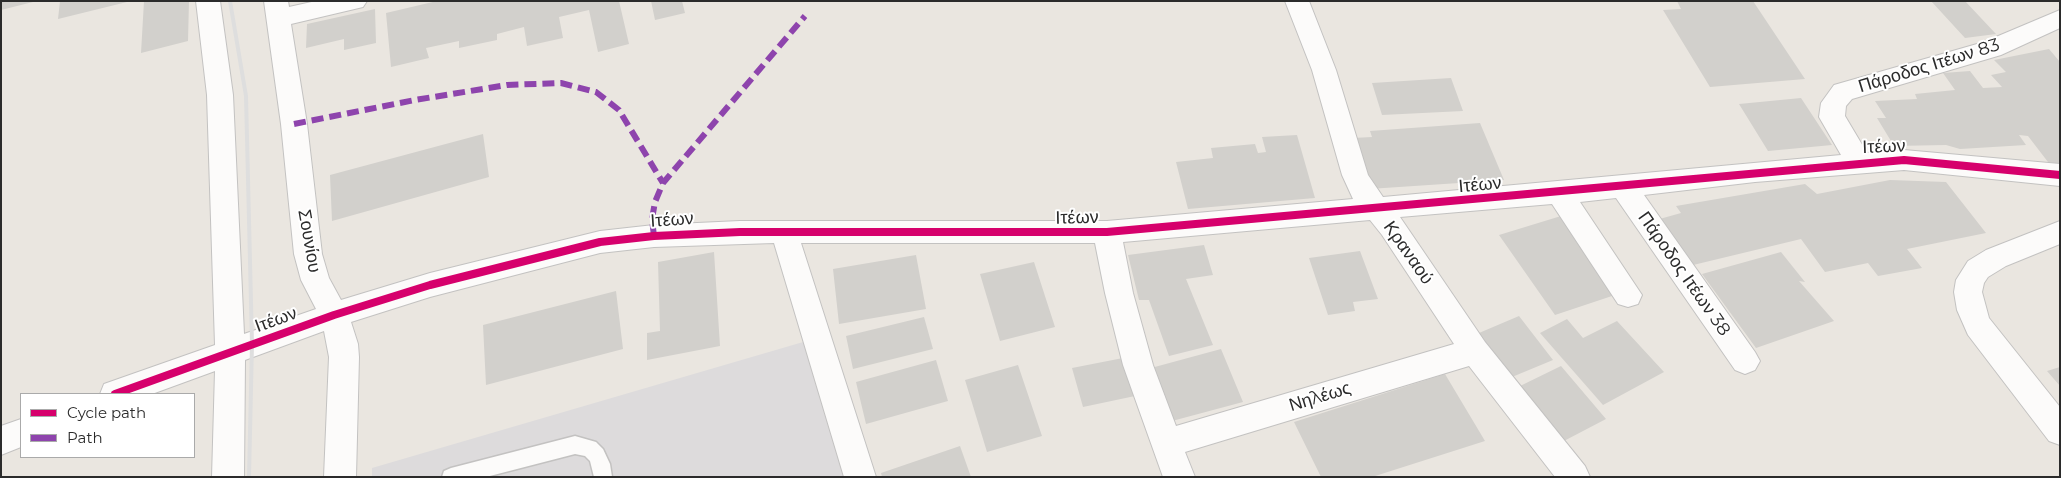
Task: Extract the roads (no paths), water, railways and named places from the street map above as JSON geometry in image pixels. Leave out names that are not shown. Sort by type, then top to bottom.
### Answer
[{"type":"street","points":[[208,1],[223,136],[230,352],[228,477]]},
{"type":"street","points":[[278,10],[355,1]]},
{"type":"street","name":"Κραναού","points":[[1297,1],[1332,95],[1355,175],[1364,194],[1392,227],[1475,351],[1574,477]]},
{"type":"street","name":"Σουνίου","points":[[278,10],[308,254],[315,280],[339,327],[344,357],[340,477]]},
{"type":"street","name":"Πάροδος Ιτέων 83","points":[[1859,162],[1832,117],[1834,103],[1843,92],[1992,49],[2060,18]]},
{"type":"street","name":"Ιτέων","points":[[119,393],[334,315],[430,285],[600,242],[683,233],[1107,232],[1559,193],[1859,162],[1904,160],[1939,162],[2060,175]]},
{"type":"street","name":"Πάροδος Ιτέων 38","points":[[1623,187],[1745,361]]},
{"type":"street","points":[[1559,193],[1628,295]]},
{"type":"street","points":[[784,232],[860,477]]},
{"type":"street","points":[[1107,232],[1119,292],[1138,365],[1179,477]]},
{"type":"street","points":[[2060,232],[1996,258],[1978,269],[1970,280],[1968,292],[1971,310],[1978,326],[2060,431]]},
{"type":"street","name":"Νηλέως","points":[[1166,442],[1475,351]]},
{"type":"street","points":[[1,441],[20,433]]},
{"type":"lane","points":[[451,477],[575,445],[590,448],[597,455],[603,477]]},
{"type":"railway","points":[[230,1],[246,96],[252,344],[249,477]]}]
